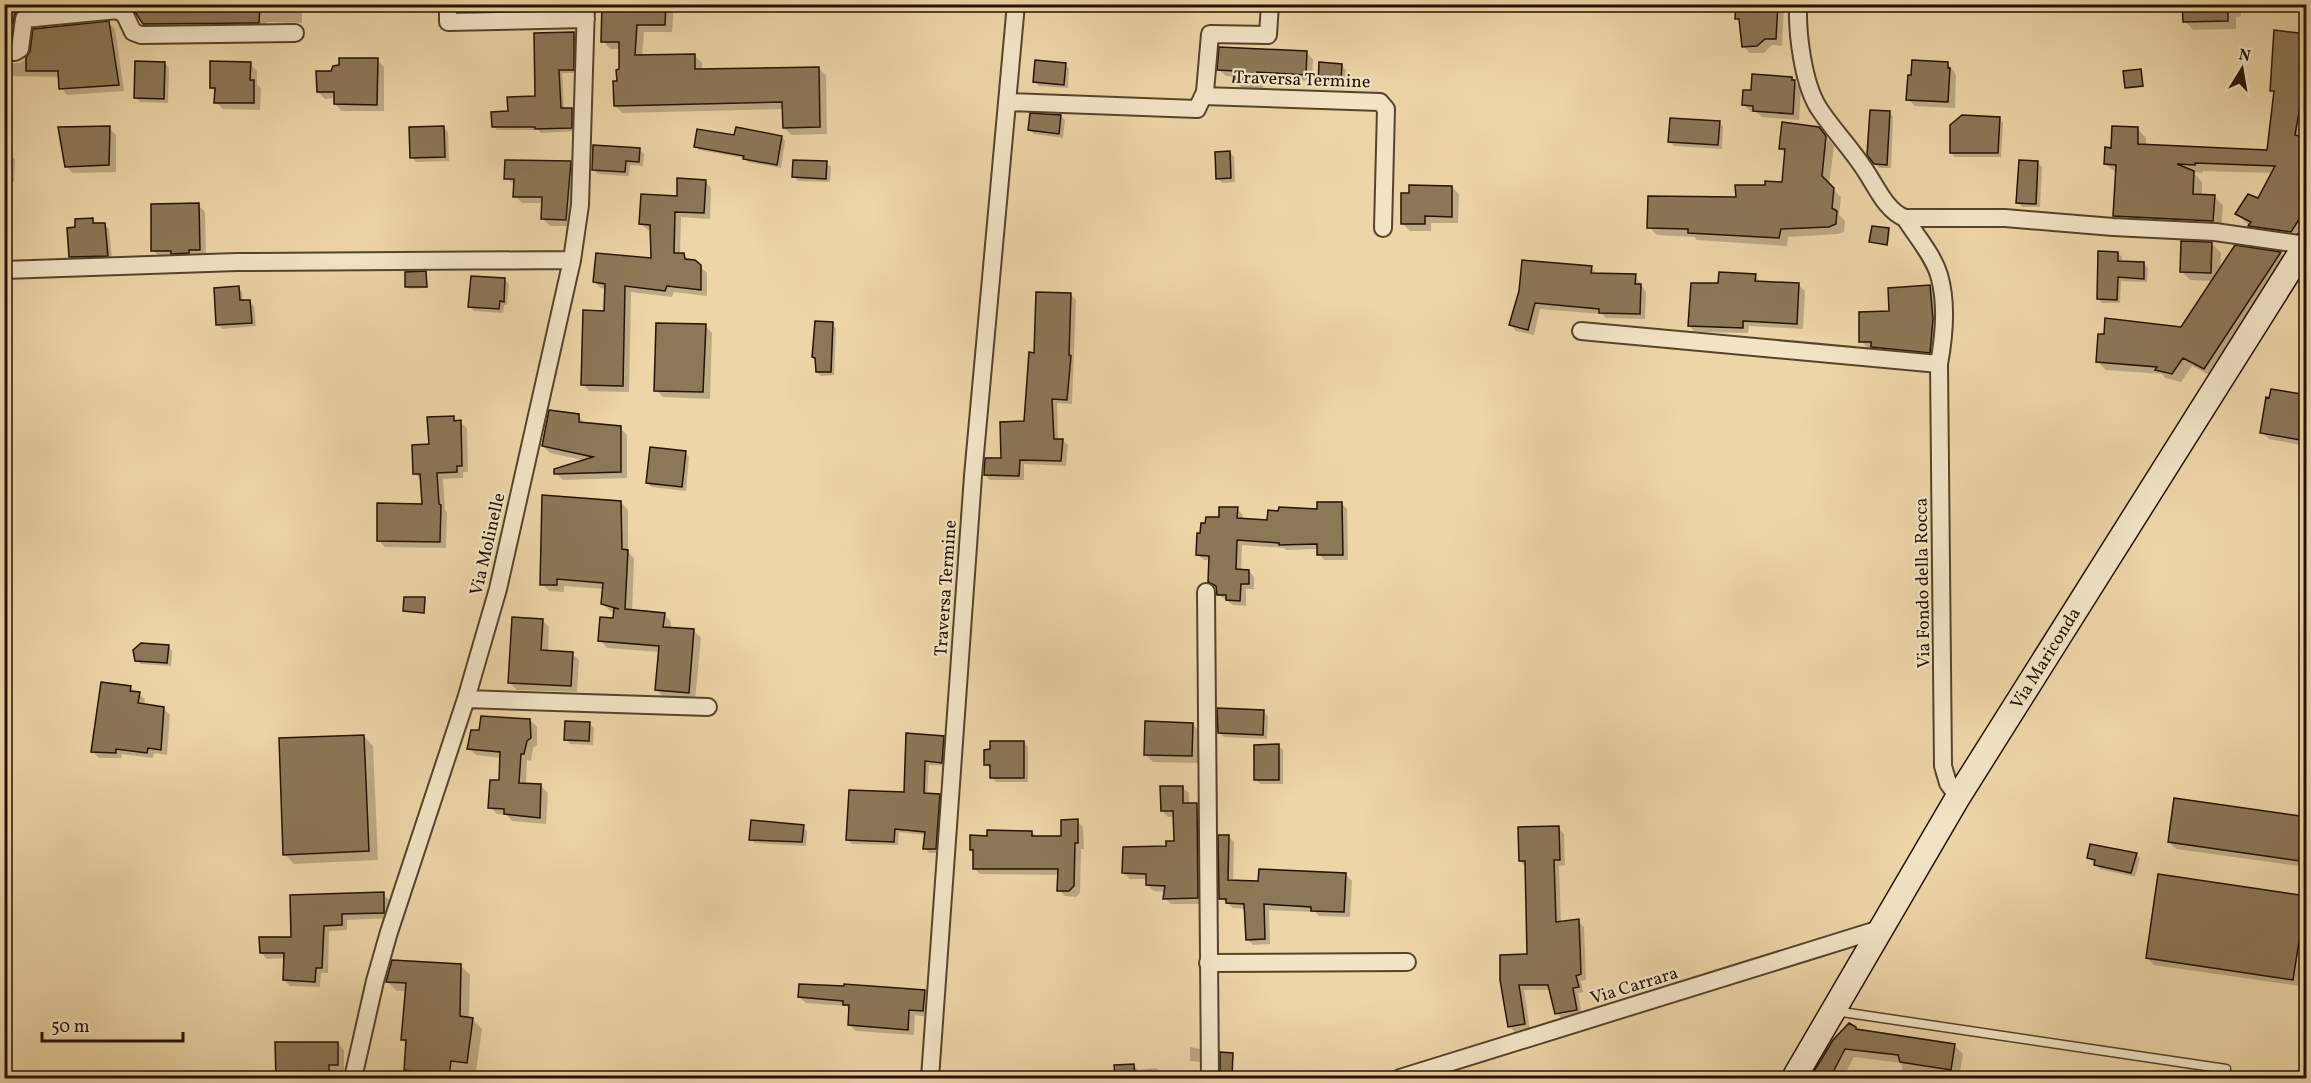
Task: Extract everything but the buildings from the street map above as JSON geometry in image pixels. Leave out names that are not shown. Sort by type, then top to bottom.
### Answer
[{"type":"street","points":[[448,4],[448,22],[586,12]]},
{"type":"street","name":"Traversa Termine","points":[[930,1078],[973,476],[1016,4]]},
{"type":"street","name":"Traversa Termine","points":[[1270,4],[1268,35],[1210,34],[1203,96],[1380,102],[1386,109],[1383,228]]},
{"type":"street","name":"Via Fondo della Rocca","points":[[1798,4],[1798,21],[1806,75],[1817,106],[1880,194],[1898,216],[1905,218],[1934,263],[1939,275],[1942,335],[1939,364],[1943,766],[1948,783],[1958,797]]},
{"type":"street","points":[[4,52],[15,52],[20,49],[24,19],[118,10],[125,15],[133,32],[141,35],[295,33]]},
{"type":"street","name":"Via Molinelle","points":[[353,1078],[375,981],[389,932],[466,699],[498,589],[572,260],[580,205],[586,12]]},
{"type":"street","points":[[1007,102],[1197,109],[1203,96]]},
{"type":"street","points":[[1905,218],[2005,218],[2215,232],[2306,245]]},
{"type":"street","name":"Via Mariconda","points":[[1794,1078],[1958,797],[2306,245]]},
{"type":"street","points":[[4,270],[237,262],[572,260]]},
{"type":"street","points":[[1581,331],[1939,364]]},
{"type":"street","points":[[1206,592],[1210,1078]]},
{"type":"street","points":[[466,699],[708,707]]},
{"type":"street","name":"Via Carrara","points":[[1400,1078],[1880,929]]},
{"type":"street","points":[[1208,963],[1407,962]]},
{"type":"lane","points":[[1834,1011],[2226,1069]]}]
